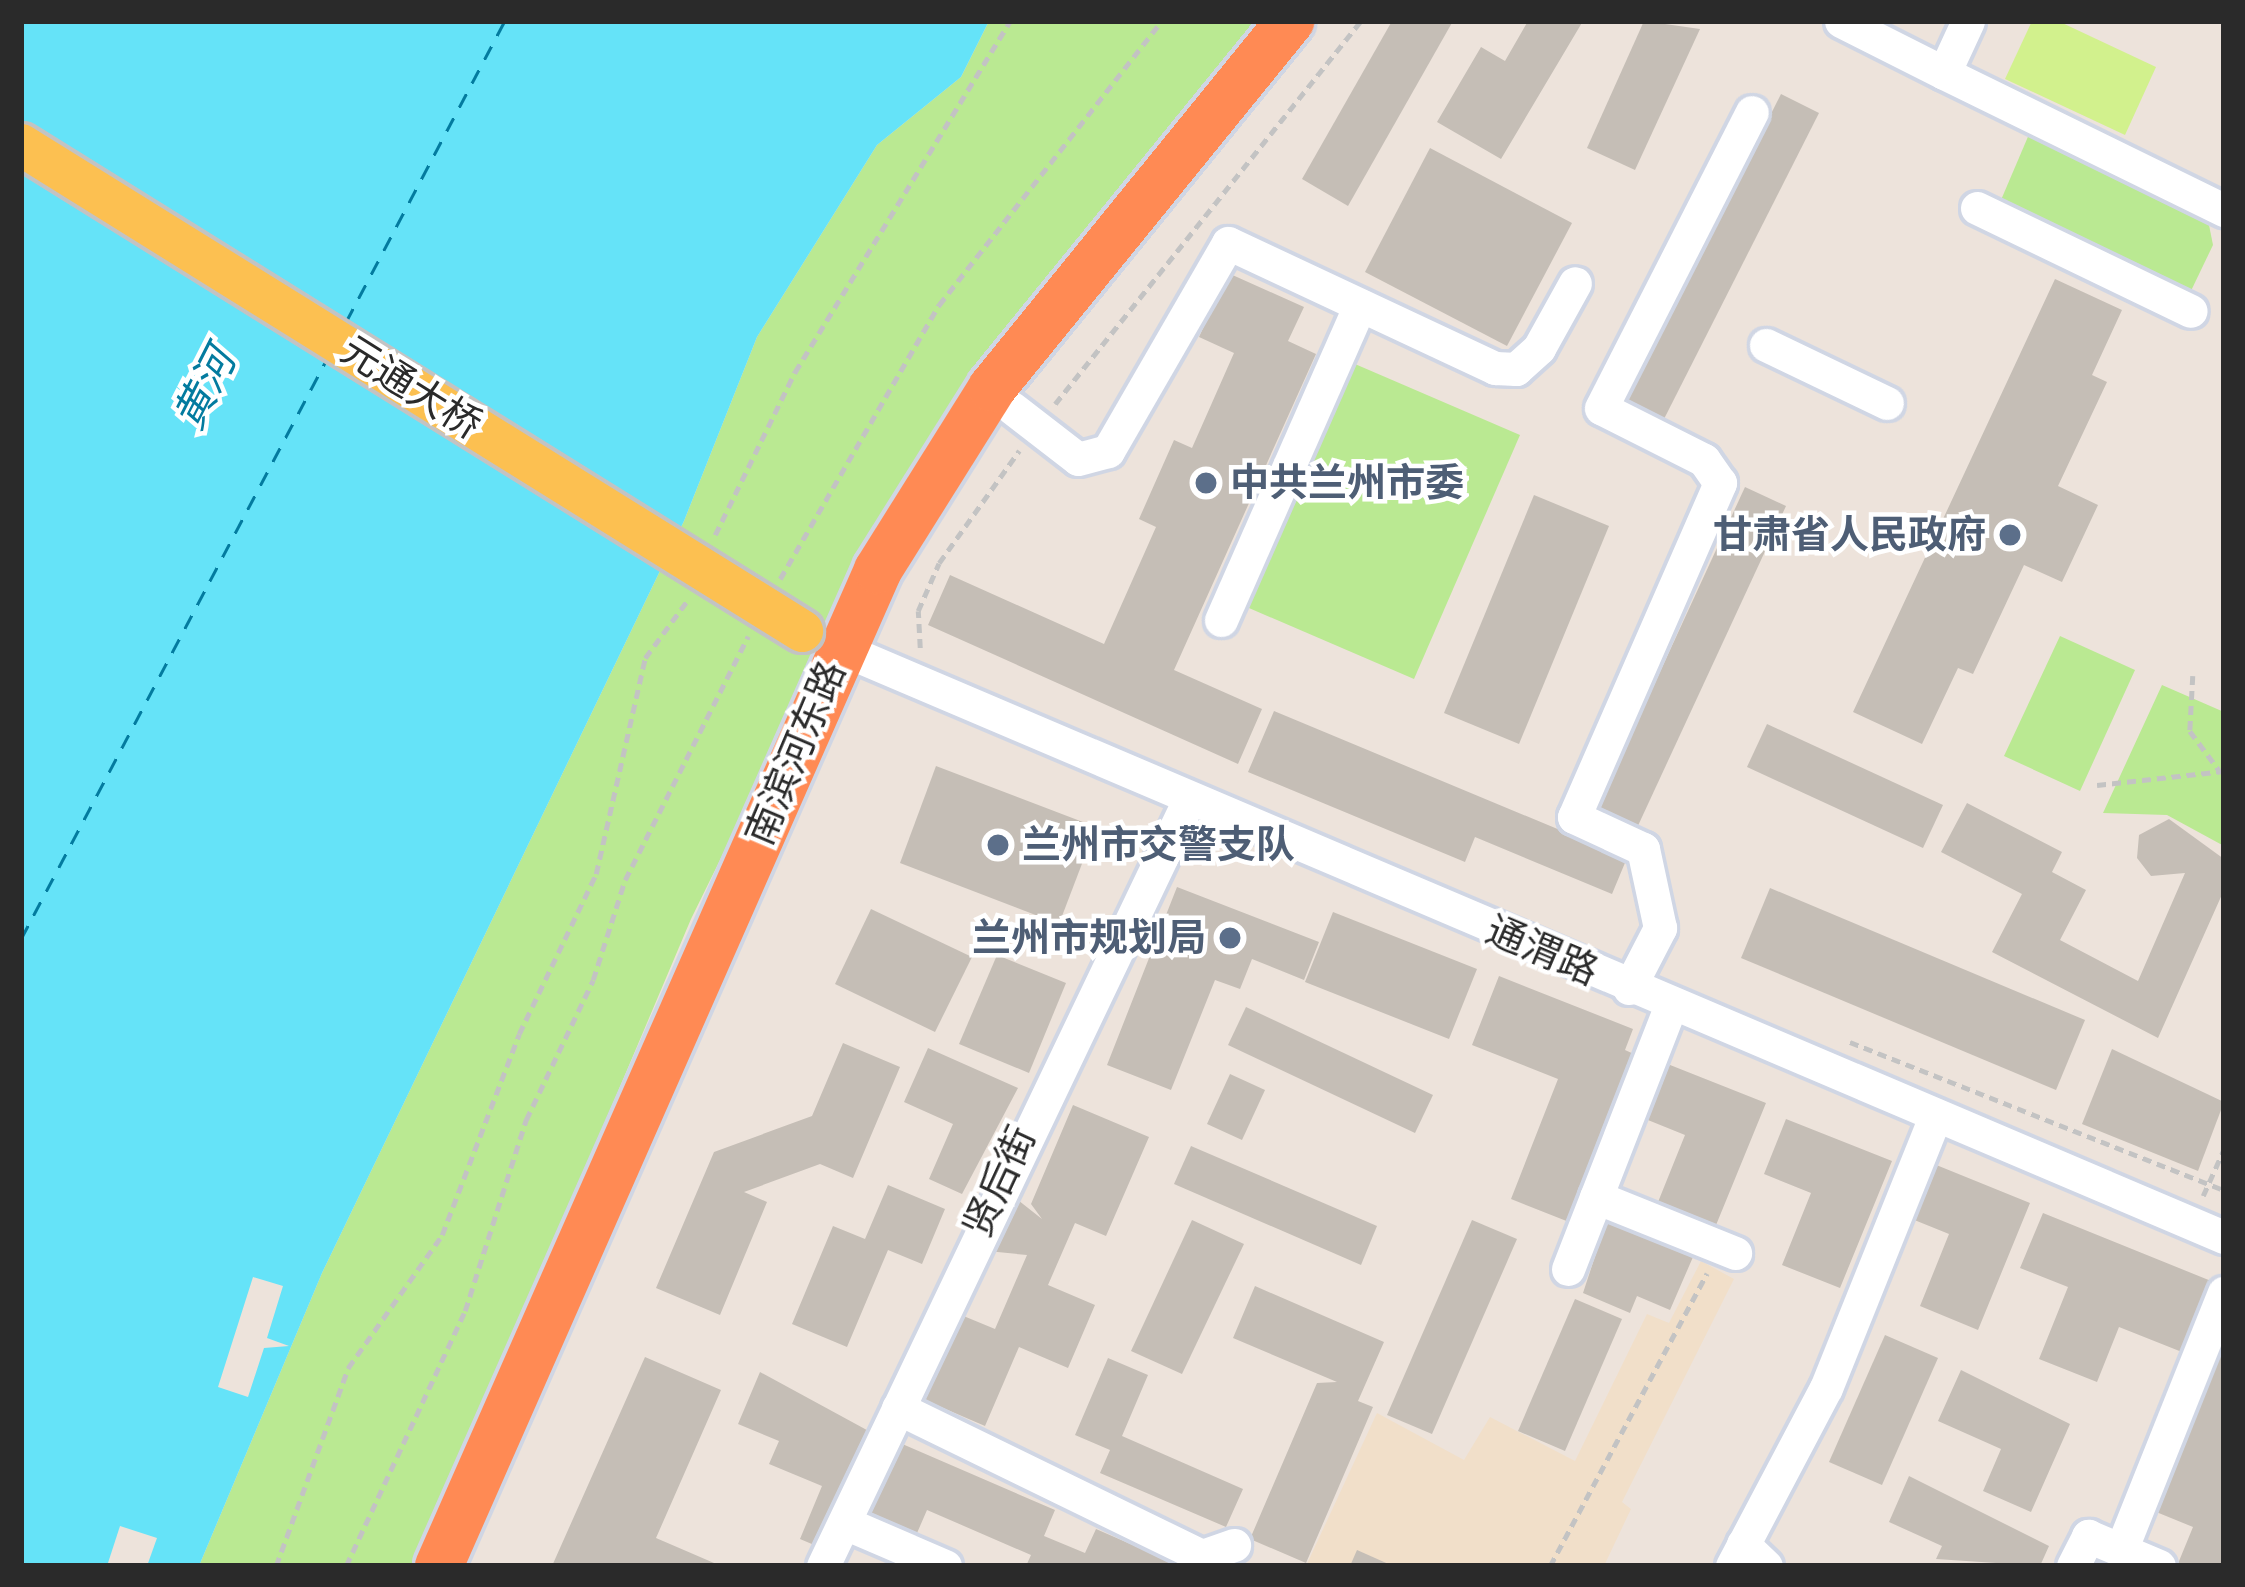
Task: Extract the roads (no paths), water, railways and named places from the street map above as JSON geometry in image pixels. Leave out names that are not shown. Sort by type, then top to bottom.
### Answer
[{"type":"highway","name":"南滨河东路","points":[[440,1566],[878,570],[992,388],[1290,21]]},
{"type":"highway","name":"南滨河东路","points":[[466,1566],[862,658],[1024,417],[1096,287],[1316,21]]},
{"type":"main road","name":"元通大桥","points":[[21,145],[802,631]]},
{"type":"street","points":[[1841,21],[2224,211]]},
{"type":"street","points":[[1944,73],[1968,21]]},
{"type":"street","points":[[1629,988],[1660,928],[1643,849],[1574,817],[1720,483],[1704,460],[1600,408],[1752,112]]},
{"type":"street","points":[[1977,208],[2192,311]]},
{"type":"street","points":[[1024,417],[1078,459],[1108,452],[1228,243],[1360,305],[1516,369],[1575,283]]},
{"type":"street","points":[[1221,620],[1360,305]]},
{"type":"street","points":[[1766,345],[1887,403]]},
{"type":"street","name":"通渭路","points":[[862,658],[1187,803],[2224,1237]]},
{"type":"street","name":"贤后街","points":[[823,1566],[1187,803]]},
{"type":"street","points":[[1568,1269],[1671,1005]]},
{"type":"street","points":[[1747,1559],[1826,1388],[1936,1115]]},
{"type":"street","points":[[1596,1197],[1728,1250]]},
{"type":"street","points":[[2121,1550],[2224,1293]]},
{"type":"street","points":[[898,1408],[1202,1556],[1234,1545]]},
{"type":"street","points":[[845,1522],[945,1566]]},
{"type":"street","points":[[2073,1566],[2087,1536],[2159,1566]]},
{"type":"water","name":"黄河","points":[[21,21],[989,21],[961,77],[877,145],[757,337],[684,521],[322,1273],[199,1566],[21,1566]]},
{"type":"place","name":"中共兰州市委","points":[[1206,483]]},
{"type":"place","name":"甘肃省人民政府","points":[[2010,535]]},
{"type":"place","name":"兰州市交警支队","points":[[998,845]]},
{"type":"place","name":"兰州市规划局","points":[[1230,938]]}]
